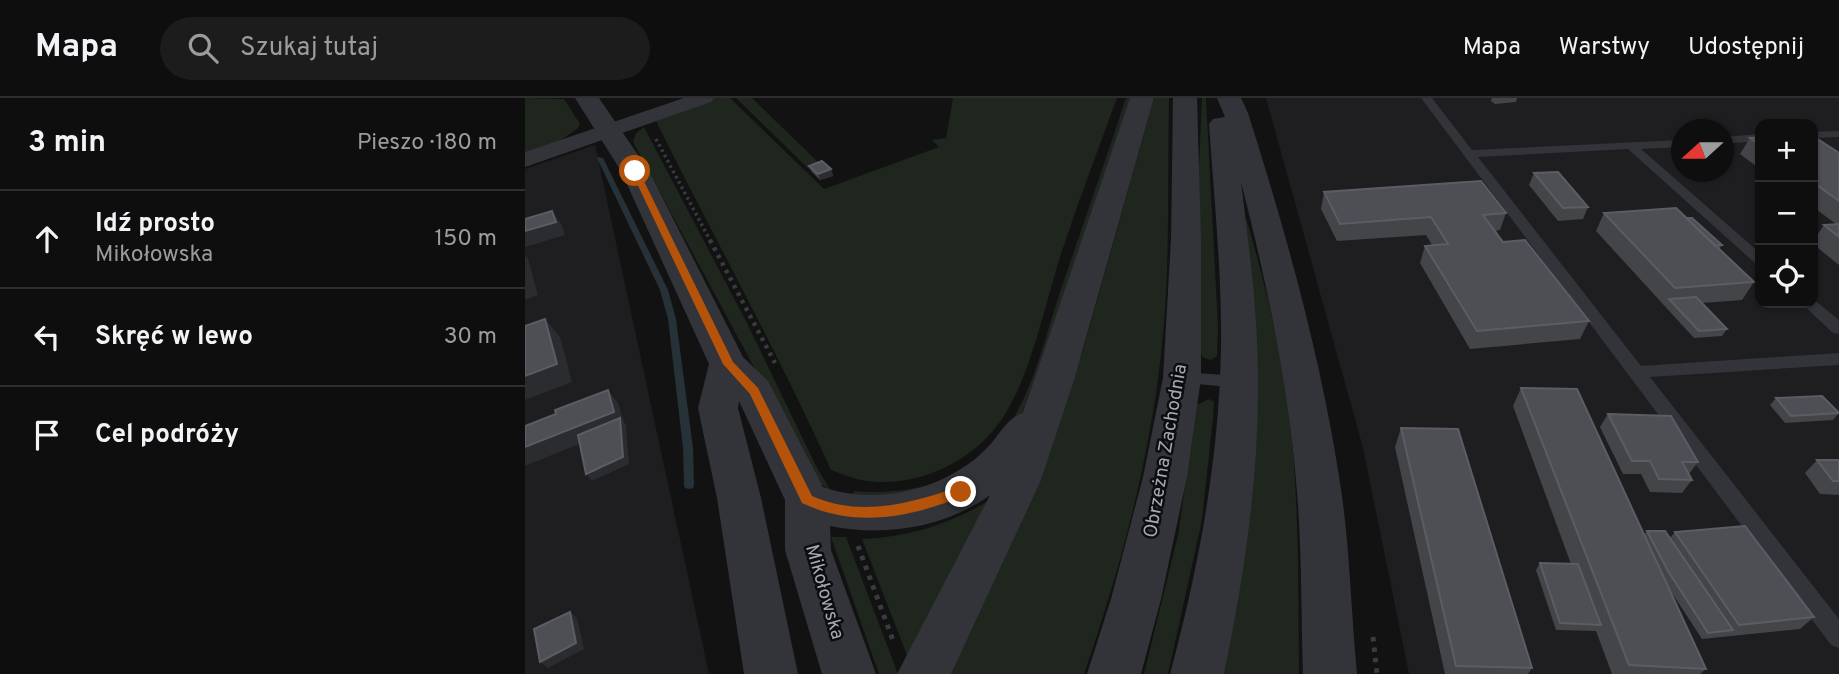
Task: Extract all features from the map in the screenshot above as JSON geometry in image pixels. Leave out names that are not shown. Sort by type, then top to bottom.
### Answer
[{"type":"street","name":"Mikołowska","points":[[587,98],[635,171],[728,364],[754,391],[807,500],[807,550],[849,674]]},
{"type":"street","points":[[525,160],[704,98]]},
{"type":"street","points":[[924,674],[1019,480],[1055,380],[1142,98]]},
{"type":"street","name":"Obrzeżna Zachodnia","points":[[1114,674],[1136,599],[1162,489],[1182,378],[1186,239],[1185,98]]},
{"type":"street","points":[[1197,674],[1212,613],[1232,481],[1239,382],[1231,237],[1219,98]]},
{"type":"street","points":[[1229,98],[1236,113],[1273,244],[1317,469],[1330,674]]},
{"type":"street","points":[[728,364],[718,408],[739,498],[771,674]]},
{"type":"street","points":[[807,500],[825,508],[874,514],[929,504],[961,492],[991,471],[1009,452],[1055,380]]},
{"type":"lane","points":[[1426,98],[1839,637]]},
{"type":"lane","points":[[1818,135],[1839,134]]},
{"type":"lane","points":[[1734,140],[1755,138]]},
{"type":"lane","points":[[1470,154],[1671,144]]},
{"type":"lane","points":[[1631,146],[1755,256]]},
{"type":"lane","points":[[1815,308],[1839,329]]},
{"type":"lane","points":[[1638,372],[1839,359]]},
{"type":"lane","points":[[1182,378],[1239,382]]},
{"type":"shaded area","points":[[525,98],[564,99],[580,124],[578,128],[557,143],[525,154]]},
{"type":"shaded area","points":[[711,98],[730,98],[824,189],[939,147],[932,140],[946,138],[953,98],[1117,98],[1068,234],[1022,379],[1004,416],[977,447],[942,469],[902,481],[861,480],[831,470],[767,337],[655,119]]},
{"type":"shaded area","points":[[736,98],[752,98],[824,168],[812,172]]},
{"type":"shaded area","points":[[1126,98],[1132,98],[1054,342],[1036,388],[1014,429],[985,463],[950,489],[905,502],[851,500],[854,491],[908,489],[942,480],[973,464],[1002,436],[1025,397]]},
{"type":"shaded area","points":[[1154,98],[1169,98],[1167,258],[1161,354],[1149,435],[1132,516],[1084,674],[943,674],[1043,462],[1083,350]]},
{"type":"shaded area","points":[[1202,98],[1206,98],[1218,327],[1217,356],[1211,360],[1201,354],[1198,187]]},
{"type":"shaded area","points":[[1266,98],[1839,98],[1839,674],[1409,674],[1363,448]]},
{"type":"shaded area","points":[[644,127],[831,491],[820,483],[784,423],[633,142],[636,133]]},
{"type":"shaded area","points":[[595,145],[709,674],[525,674],[525,169]]},
{"type":"shaded area","points":[[1243,217],[1247,221],[1269,306],[1283,371],[1291,427],[1297,533],[1299,674],[1224,674],[1241,567]]},
{"type":"shaded area","points":[[1209,399],[1214,402],[1202,520],[1168,674],[1144,674],[1178,535],[1197,405]]},
{"type":"shaded area","points":[[998,495],[910,663],[862,539],[899,535],[933,526],[966,513]]},
{"type":"shaded area","points":[[831,537],[846,537],[898,674],[879,674]]},
{"type":"building","points":[[1818,139],[1839,153],[1839,201],[1818,186]]},
{"type":"building","points":[[822,161],[831,169],[818,174],[809,166]]},
{"type":"building","points":[[1558,172],[1588,207],[1563,208],[1534,173]]},
{"type":"building","points":[[1481,181],[1506,213],[1483,215],[1503,242],[1525,240],[1589,321],[1477,331],[1425,246],[1448,244],[1431,217],[1340,224],[1324,192]]},
{"type":"building","points":[[1676,208],[1754,282],[1675,288],[1604,213]]},
{"type":"building","points":[[552,211],[556,222],[525,231],[525,219]]},
{"type":"building","points":[[1686,218],[1692,218],[1722,245],[1715,246]]},
{"type":"building","points":[[1839,224],[1839,237],[1824,225]]},
{"type":"building","points":[[1696,297],[1727,329],[1699,331],[1669,299]]},
{"type":"building","points":[[545,319],[557,364],[525,376],[525,326]]},
{"type":"building","points":[[1521,388],[1577,389],[1706,669],[1629,665]]},
{"type":"building","points":[[608,390],[614,412],[525,447],[525,426],[556,414],[555,410]]},
{"type":"building","points":[[1822,396],[1839,413],[1791,416],[1776,398]]},
{"type":"building","points":[[1608,414],[1671,416],[1698,462],[1682,462],[1692,480],[1659,479],[1650,461],[1632,461]]},
{"type":"building","points":[[620,418],[623,457],[586,474],[578,435]]},
{"type":"building","points":[[1401,428],[1458,429],[1532,668],[1456,666]]},
{"type":"building","points":[[1817,460],[1839,460],[1839,481],[1833,481]]},
{"type":"building","points":[[1745,526],[1814,617],[1739,625],[1675,532]]},
{"type":"building","points":[[1647,531],[1665,531],[1733,630],[1708,633],[1668,571]]},
{"type":"building","points":[[1540,563],[1578,564],[1601,625],[1560,623]]},
{"type":"building","points":[[570,612],[576,643],[540,662],[534,629]]},
{"type":"waterway","points":[[600,158],[664,290],[672,319],[688,448],[689,485]]},
{"type":"route","points":[[635,171],[728,364],[754,391],[807,500],[825,508],[874,514],[929,504],[961,492]]}]
